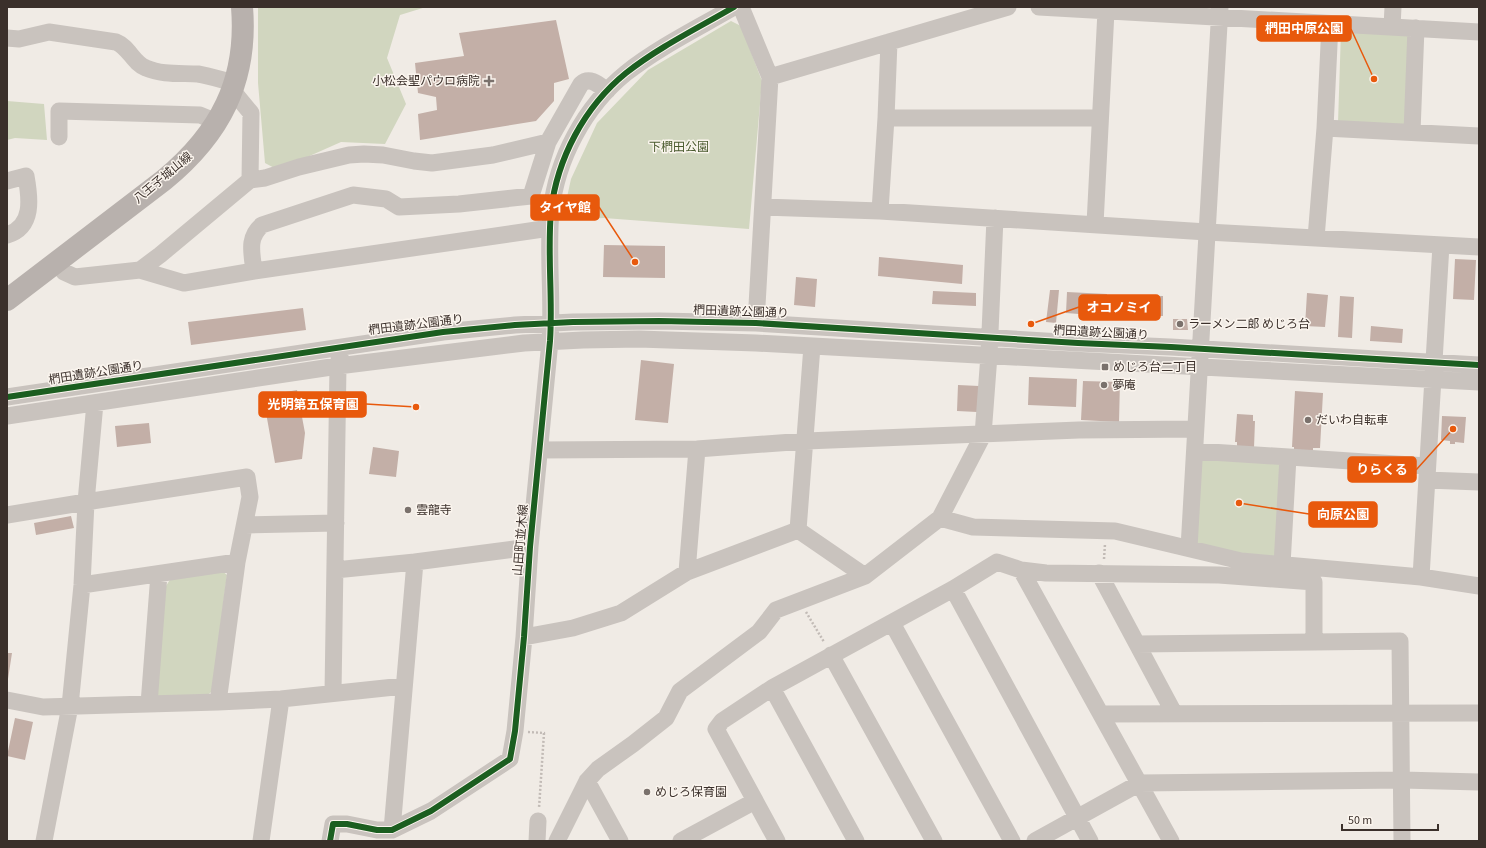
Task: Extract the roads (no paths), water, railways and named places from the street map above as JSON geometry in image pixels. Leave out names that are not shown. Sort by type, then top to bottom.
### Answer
[{"type":"main road","name":"八王子城山線","points":[[7,300],[180,166],[195,151],[217,122],[233,86],[243,42],[242,7]]},
{"type":"street","name":"山田町並木線","points":[[392,830],[431,811],[510,759],[515,731],[524,637],[530,547],[550,342],[550,228],[554,192],[564,158],[580,126],[593,108],[607,91],[624,75],[643,61],[734,7]]},
{"type":"street","points":[[741,7],[770,77],[756,323]]},
{"type":"street","points":[[770,77],[1008,7]]},
{"type":"street","points":[[1039,7],[1106,11],[1219,12],[1330,24],[1479,32]]},
{"type":"street","points":[[1392,27],[1393,7]]},
{"type":"street","points":[[1094,224],[1106,11]]},
{"type":"street","points":[[1189,548],[1208,232],[1219,12]]},
{"type":"street","points":[[1316,238],[1325,128],[1330,24]]},
{"type":"street","points":[[1412,132],[1416,28]]},
{"type":"street","points":[[7,38],[19,39],[49,32],[116,42],[124,46],[138,63],[146,68],[161,72],[198,74],[233,86],[251,113],[250,180]]},
{"type":"street","points":[[880,211],[889,42]]},
{"type":"street","points":[[254,271],[251,244],[255,231],[262,225],[353,195],[386,199],[399,206],[459,204],[531,196],[548,142],[581,84],[586,80],[589,80],[607,91]]},
{"type":"street","points":[[59,137],[59,111],[200,115],[217,122]]},
{"type":"street","points":[[886,118],[1099,118]]},
{"type":"street","points":[[1325,128],[1479,136]]},
{"type":"street","points":[[140,270],[250,180],[265,178],[299,167],[349,155],[383,155],[432,163],[494,155],[548,142]]},
{"type":"street","points":[[7,181],[26,176],[29,193],[28,215],[16,232],[7,235]]},
{"type":"street","points":[[763,207],[880,211],[1208,232],[1479,247]]},
{"type":"street","points":[[556,841],[588,781],[598,769],[634,744],[666,718],[680,691],[759,632],[776,610],[865,576],[940,518],[983,435],[989,355],[995,218]]},
{"type":"street","points":[[56,262],[64,272],[75,277],[140,270],[184,283],[254,271],[550,228]]},
{"type":"street","points":[[1421,576],[1441,245]]},
{"type":"street","name":"椚田遺跡公園通り","points":[[7,397],[443,332],[551,323],[659,321],[756,323],[989,338],[1479,365]]},
{"type":"street","points":[[7,416],[338,366],[481,348],[550,342],[639,339],[989,355],[1479,382]]},
{"type":"street","points":[[333,692],[338,366],[342,346]]},
{"type":"street","points":[[798,530],[806,441],[812,346]]},
{"type":"street","points":[[44,841],[70,706],[82,585],[86,502],[95,403]]},
{"type":"street","points":[[540,450],[696,449],[806,441],[1079,430],[1195,429]]},
{"type":"street","points":[[687,572],[696,449]]},
{"type":"street","points":[[1195,451],[1288,457],[1427,473],[1479,482]]},
{"type":"street","points":[[1282,565],[1288,457]]},
{"type":"street","points":[[7,515],[247,477],[250,497],[237,562],[218,702]]},
{"type":"street","points":[[940,518],[973,527],[1115,531],[1241,561],[1421,576],[1479,586]]},
{"type":"street","points":[[245,525],[336,523]]},
{"type":"street","points":[[524,637],[573,628],[621,614],[687,572],[798,530]]},
{"type":"street","points":[[798,530],[865,576]]},
{"type":"street","points":[[335,570],[415,562],[530,547]]},
{"type":"street","points":[[82,585],[237,562]]},
{"type":"street","points":[[330,841],[333,824],[347,824],[377,830],[392,830],[415,562]]},
{"type":"street","points":[[777,841],[716,729],[722,721],[772,688],[953,589],[997,562],[1021,570],[1046,573],[1219,575],[1314,582],[1314,641]]},
{"type":"street","points":[[1021,570],[1171,841]]},
{"type":"street","points":[[1102,573],[1137,644],[1174,713]]},
{"type":"street","points":[[149,704],[159,574]]},
{"type":"street","points":[[953,589],[1090,841]]},
{"type":"street","points":[[892,623],[1012,841]]},
{"type":"street","points":[[1137,644],[1400,641],[1402,841]]},
{"type":"street","points":[[831,655],[934,841]]},
{"type":"street","points":[[7,700],[43,707],[218,702],[281,699],[333,692],[404,686]]},
{"type":"street","points":[[772,688],[856,841]]},
{"type":"street","points":[[261,841],[281,699]]},
{"type":"street","points":[[1102,714],[1401,712],[1479,713]]},
{"type":"street","points":[[1035,841],[1140,783],[1402,780],[1479,782]]},
{"type":"street","points":[[588,781],[620,841]]},
{"type":"street","points":[[681,841],[755,801]]},
{"type":"street","points":[[537,841],[538,821]]},
{"type":"place","name":"椚田中原公園","points":[[1374,79]]},
{"type":"place","name":"小松会聖パウロ病院","points":[[489,81]]},
{"type":"place","name":"タイヤ館","points":[[635,262]]},
{"type":"place","name":"オコノミイ","points":[[1031,324]]},
{"type":"place","name":"ラーメン二郎 めじろ台","points":[[1180,324]]},
{"type":"place","name":"めじろ台二丁目","points":[[1105,367]]},
{"type":"place","name":"夢庵","points":[[1104,385]]},
{"type":"place","name":"光明第五保育園","points":[[416,407]]},
{"type":"place","name":"だいわ自転車","points":[[1308,420]]},
{"type":"place","name":"りらくる","points":[[1453,429]]},
{"type":"place","name":"向原公園","points":[[1239,503]]},
{"type":"place","name":"雲龍寺","points":[[408,510]]},
{"type":"place","name":"めじろ保育園","points":[[647,792]]},
{"type":"park label","name":"下椚田公園","points":[[679,147]]}]
